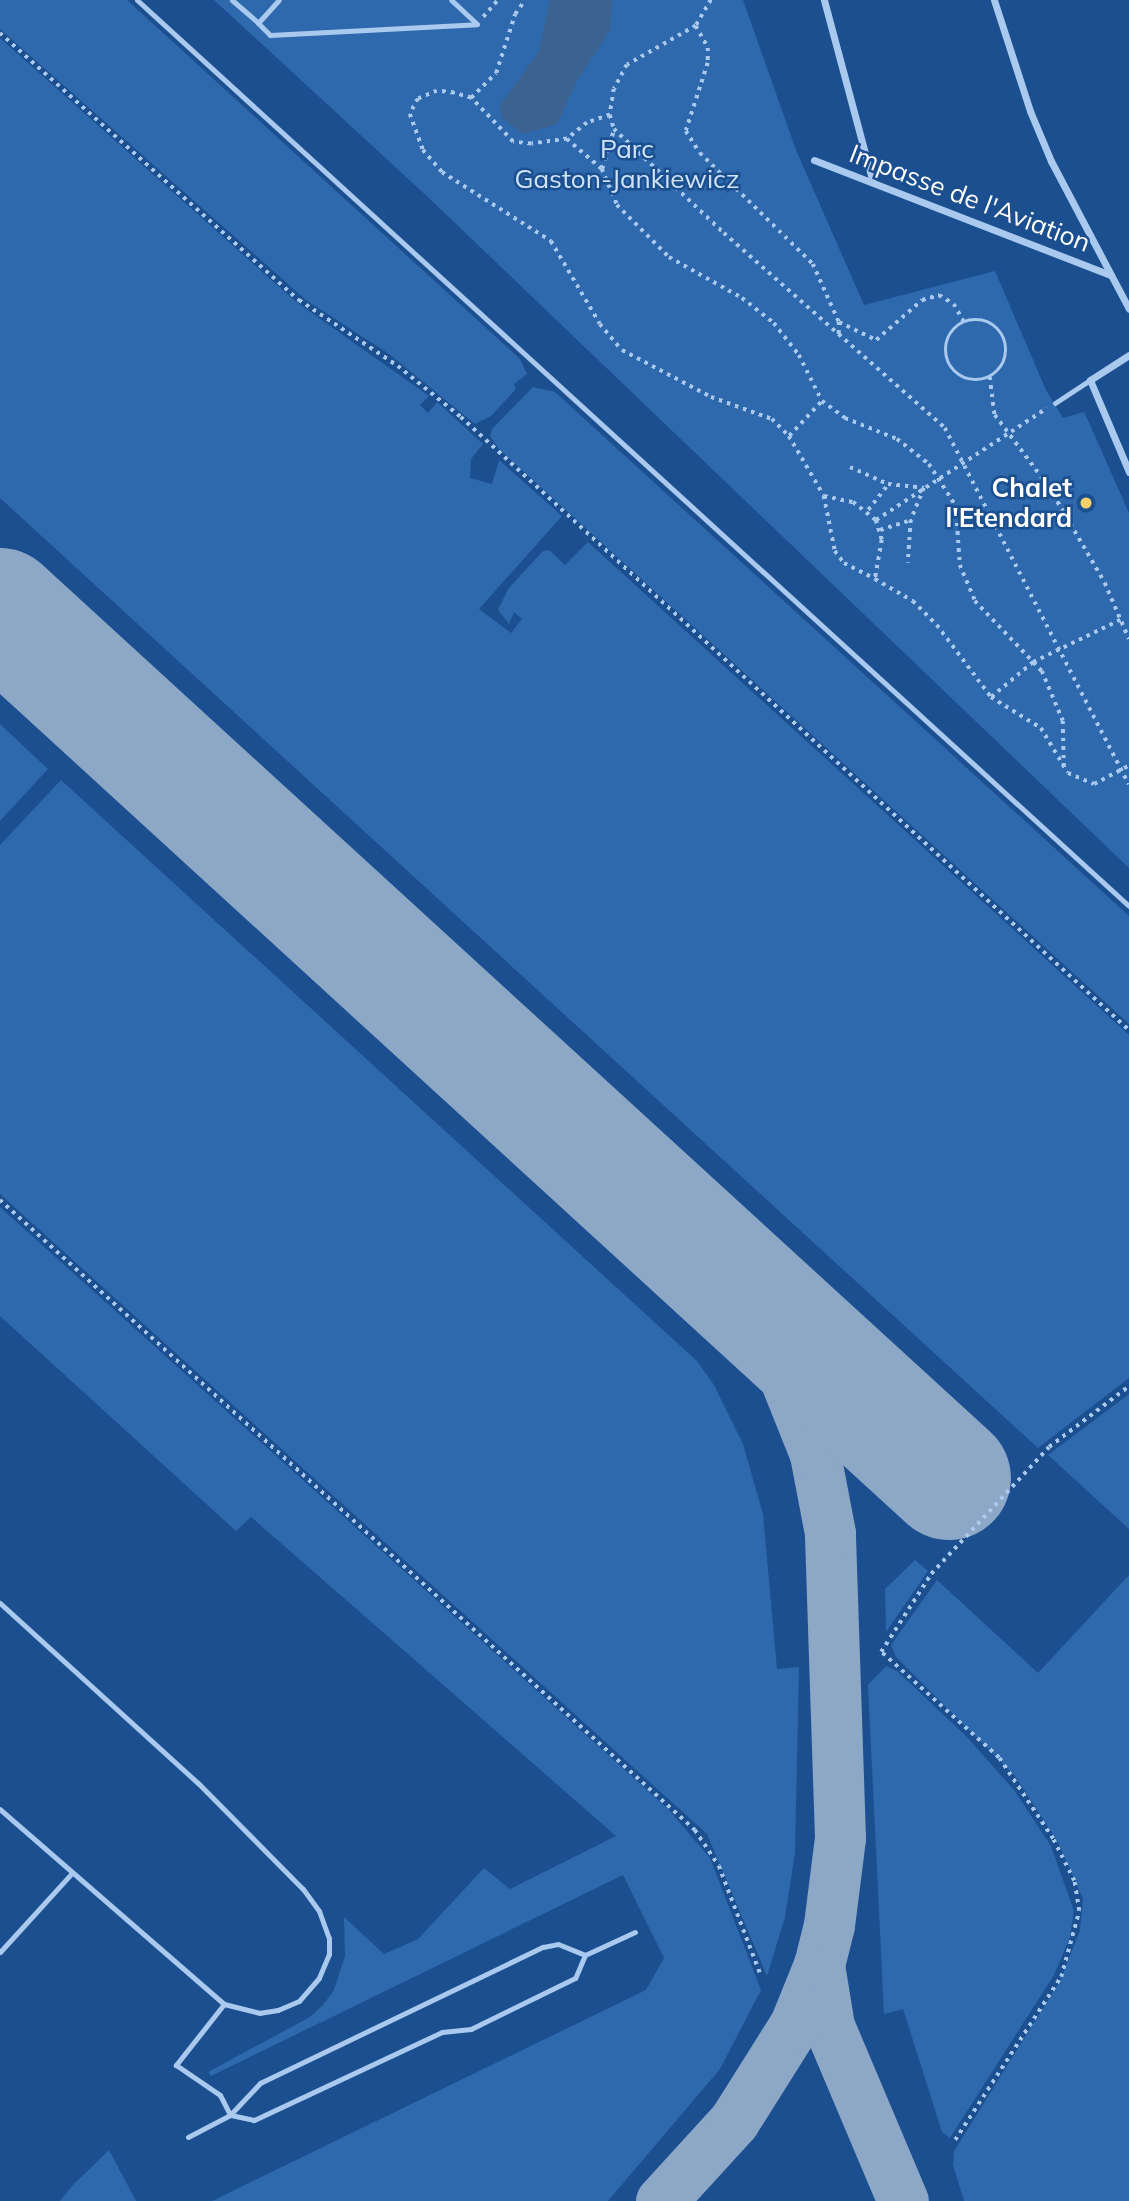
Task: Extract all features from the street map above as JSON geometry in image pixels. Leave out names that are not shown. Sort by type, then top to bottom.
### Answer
[{"type":"street","points":[[824,0],[873,183]]},
{"type":"street","points":[[994,0],[1030,111],[1129,309]]},
{"type":"street","name":"Impasse de l'Aviation","points":[[814,160],[1110,275]]},
{"type":"street","points":[[1129,355],[1090,380],[1129,472]]},
{"type":"lane","points":[[137,0],[1129,906]]},
{"type":"lane","points":[[232,0],[270,35],[477,24]]},
{"type":"lane","points":[[257,23],[279,0]]},
{"type":"lane","points":[[451,0],[477,24]]},
{"type":"lane","points":[[1055,403],[1090,380]]},
{"type":"lane","points":[[0,1603],[198,1783],[320,1911],[329,1938],[329,1954],[312,1987],[299,2000],[270,2012],[243,2011],[223,2004],[71,1874],[0,1809]]},
{"type":"lane","points":[[0,1952],[71,1874]]},
{"type":"lane","points":[[230,2115],[254,2120],[442,2032],[471,2029],[575,1978],[585,1955],[635,1932]]},
{"type":"lane","points":[[188,2137],[230,2115],[260,2083],[542,1947],[558,1944],[585,1955]]},
{"type":"lane","points":[[223,2004],[176,2065],[220,2095],[230,2115]]},
{"type":"path","points":[[477,24],[498,0]]},
{"type":"path","points":[[471,98],[496,72],[515,14],[525,0]]},
{"type":"path","points":[[711,0],[696,26],[627,65],[614,89],[610,115],[614,129],[944,428],[965,462],[1129,784]]},
{"type":"path","points":[[696,26],[708,48],[708,63],[686,131],[699,153],[813,264],[839,322],[839,335]]},
{"type":"path","points":[[0,33],[299,300],[398,366],[461,417],[1129,1030]]},
{"type":"path","points":[[610,115],[587,123],[567,139],[513,142],[471,98],[437,91],[418,99],[410,114],[423,150],[442,172],[551,241],[600,324],[622,350],[711,397],[757,410],[789,436],[824,496],[835,551],[844,563],[912,601],[937,625],[991,697],[1041,728],[1068,773],[1094,784],[1129,765]]},
{"type":"path","points":[[602,169],[614,129]]},
{"type":"path","points":[[567,139],[602,169],[617,205],[669,257],[742,298],[781,331],[799,355],[822,401],[845,418],[917,451],[940,478],[956,506],[965,584],[975,601],[1042,671],[1063,721],[1064,766]]},
{"type":"path","points":[[839,322],[876,340],[922,300],[939,295],[954,304],[964,322]]},
{"type":"path","points":[[984,321],[1000,333],[1003,362],[990,377],[972,380],[950,367],[946,341],[964,322],[984,321]]},
{"type":"path","points":[[990,377],[995,415],[1006,435],[1049,487],[1105,583],[1129,639]]},
{"type":"path","points":[[789,436],[822,401]]},
{"type":"path","points":[[876,520],[1055,403]]},
{"type":"path","points":[[850,467],[888,484],[924,488]]},
{"type":"path","points":[[868,510],[888,484]]},
{"type":"path","points":[[908,563],[911,520],[924,488]]},
{"type":"path","points":[[824,496],[841,497],[868,510],[876,520],[880,530],[881,555],[875,579]]},
{"type":"path","points":[[880,530],[911,520]]},
{"type":"path","points":[[991,697],[1033,662],[1060,646],[1120,620]]},
{"type":"path","points":[[0,1200],[695,1830],[719,1866],[760,1973]]},
{"type":"path","points":[[956,2140],[1061,1977],[1074,1943],[1079,1911],[1076,1891],[1053,1839],[999,1758],[881,1652],[931,1574],[1049,1447],[1129,1386]]},
{"type":"green space","points":[[0,0],[127,0],[520,359],[527,374],[514,384],[516,389],[491,416],[475,424],[389,354],[306,300],[0,29]]},
{"type":"green space","name":"Parc Gaston-Jankiewicz","points":[[214,0],[743,0],[796,150],[864,305],[995,271],[1046,390],[1063,418],[1084,412],[1091,427],[1129,513],[1129,868],[431,200]]},
{"type":"green space","points":[[0,38],[295,301],[429,396],[420,405],[428,413],[437,402],[483,444],[471,459],[470,478],[492,484],[499,460],[562,516],[479,609],[511,633],[522,619],[514,612],[509,624],[498,610],[508,589],[543,551],[549,550],[565,565],[588,542],[1129,1035],[1129,1378],[1038,1448],[0,498]]},
{"type":"green space","points":[[533,387],[555,392],[1129,916],[1129,1024],[499,449],[490,436],[492,429]]},
{"type":"green space","points":[[0,724],[48,769],[0,821]]},
{"type":"green space","points":[[61,780],[697,1361],[714,1385],[743,1444],[763,1514],[777,1669],[799,1667],[795,1853],[785,1917],[767,1976],[707,1834],[0,1194],[0,845]]},
{"type":"green space","points":[[0,1207],[668,1809],[710,1858],[761,1990],[720,2069],[608,2201],[212,2201],[646,1990],[664,1958],[623,1875],[211,2076],[208,2072],[310,2017],[323,2005],[334,1990],[345,1956],[344,1917],[384,1954],[418,1939],[484,1868],[510,1889],[616,1836],[251,1517],[236,1531],[0,1316]]},
{"type":"green space","points":[[1129,1394],[1129,1529],[1048,1455]]},
{"type":"green space","points":[[915,1560],[928,1571],[886,1632],[885,1589]]},
{"type":"green space","points":[[1129,1575],[1129,2201],[964,2201],[953,2165],[954,2151],[1060,1981],[1080,1930],[1083,1899],[1058,1842],[1015,1776],[896,1657],[891,1645],[937,1580],[1038,1673]]},
{"type":"green space","points":[[886,1666],[897,1671],[968,1738],[1014,1790],[1051,1846],[1074,1911],[1070,1937],[1054,1975],[950,2138],[942,2132],[903,2009],[884,2014],[868,1685]]},
{"type":"green space","points":[[109,2150],[136,2201],[60,2201],[73,2185]]},
{"type":"shaded area","points":[[550,0],[612,0],[610,30],[577,80],[557,124],[523,134],[503,119],[499,107],[539,51]]},
{"type":"taxiway","points":[[661,2201],[734,2121],[795,2024],[819,1965],[829,1925],[840,1838],[830,1533],[815,1454],[779,1364],[752,1320],[690,1241]]},
{"type":"taxiway","points":[[819,1965],[829,2026],[903,2201]]},
{"type":"runway","points":[[0,610],[949,1478]]},
{"type":"place","name":"Chalet l'Etendard","points":[[1086,503]]}]
